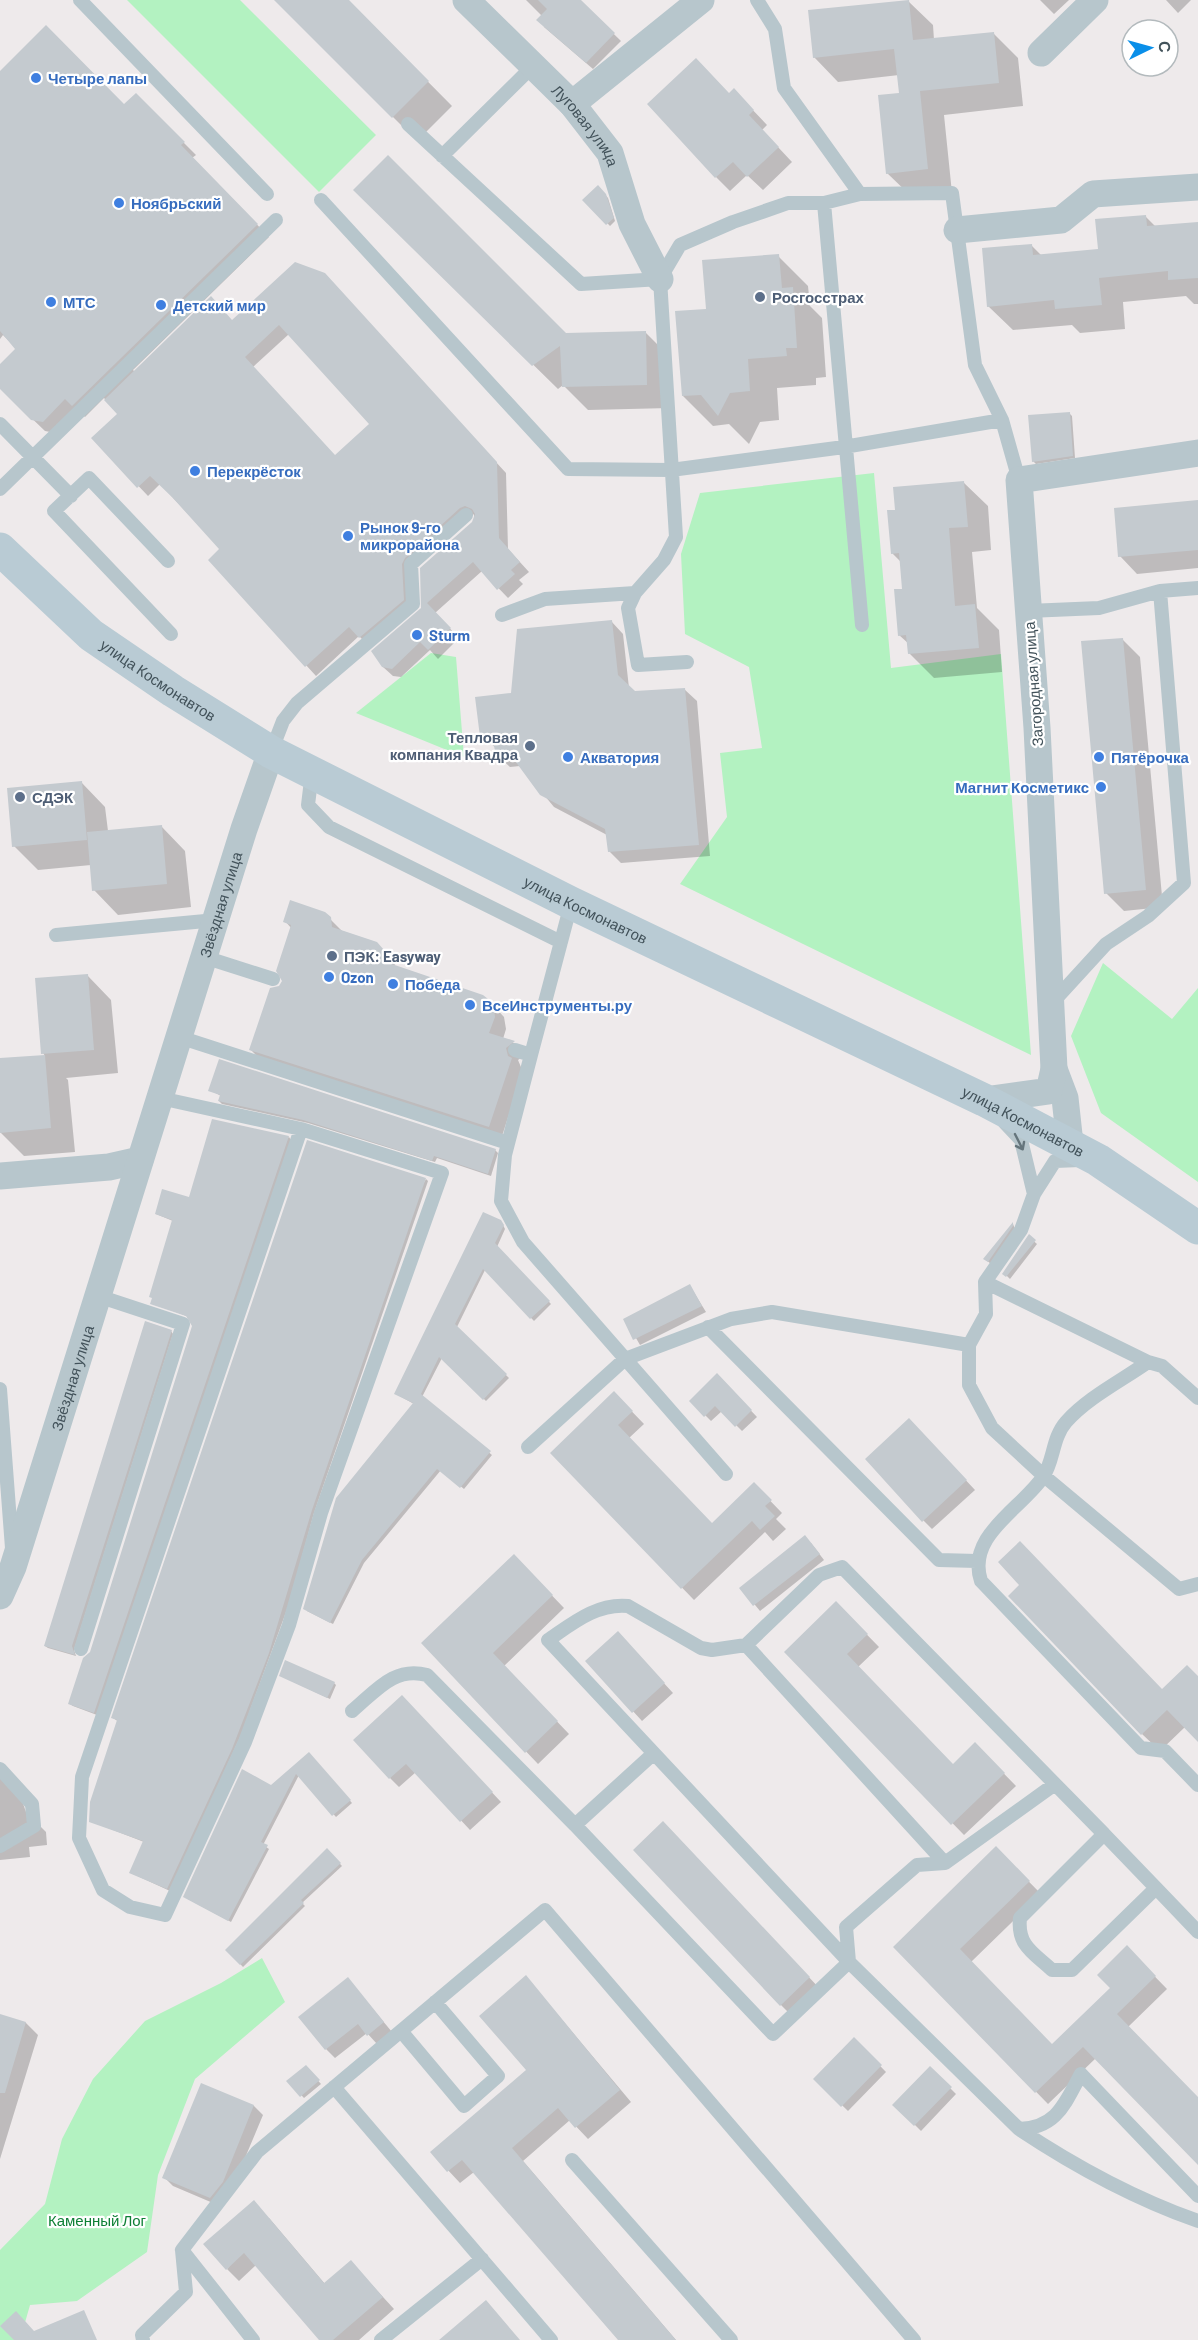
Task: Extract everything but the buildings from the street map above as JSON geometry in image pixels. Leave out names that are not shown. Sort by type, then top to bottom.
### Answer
[{"type":"main road","name":"улица Космонавтов","points":[[0,549],[91,634],[173,691],[271,752],[571,903],[984,1100],[1070,1144],[1098,1160],[1198,1228]]},
{"type":"street","name":"Луговая улица","points":[[466,0],[573,104],[610,153],[632,224],[660,279]]},
{"type":"street","points":[[573,104],[701,0]]},
{"type":"street","points":[[1041,53],[1095,0]]},
{"type":"street","points":[[957,230],[1060,220],[1094,194],[1198,187]]},
{"type":"street","points":[[1019,480],[1198,453]]},
{"type":"street","name":"Загородная улица","points":[[1019,480],[1037,728],[1054,1069],[1065,1098],[1070,1144]]},
{"type":"street","name":"Звёздная улица","points":[[0,1596],[7,1567],[98,1296],[271,752]]},
{"type":"street","points":[[984,1100],[1049,1091],[1054,1069]]},
{"type":"street","points":[[0,1176],[109,1167],[141,1160]]},
{"type":"lane","points":[[80,0],[267,195]]},
{"type":"lane","points":[[757,0],[775,29],[784,88],[860,194]]},
{"type":"lane","points":[[442,156],[533,66]]},
{"type":"lane","points":[[408,124],[581,284],[660,279]]},
{"type":"lane","points":[[687,662],[638,665],[628,608],[635,592],[664,560],[676,537],[660,279],[680,245],[733,222],[788,203],[824,203],[860,194],[952,193],[975,365],[1002,420],[1019,480]]},
{"type":"lane","points":[[321,200],[568,469],[671,470],[844,447],[1002,420]]},
{"type":"lane","points":[[824,203],[844,447],[862,624]]},
{"type":"lane","points":[[0,489],[276,220]]},
{"type":"lane","points":[[0,424],[71,496]]},
{"type":"lane","points":[[168,561],[89,478],[54,511],[171,634]]},
{"type":"lane","points":[[271,752],[283,721],[297,703],[413,604],[411,564],[466,515]]},
{"type":"lane","points":[[1028,611],[1099,608],[1160,591],[1198,588]]},
{"type":"lane","points":[[1160,591],[1184,883]]},
{"type":"lane","points":[[502,615],[544,599],[635,592]]},
{"type":"lane","points":[[312,772],[308,805],[329,827],[561,942]]},
{"type":"lane","points":[[1050,1004],[1106,944],[1148,916],[1184,883],[1198,882]]},
{"type":"lane","points":[[571,903],[508,1143],[501,1201],[523,1242],[726,1474]]},
{"type":"lane","points":[[56,935],[216,920]]},
{"type":"lane","points":[[204,957],[273,979]]},
{"type":"lane","points":[[179,1037],[508,1143]]},
{"type":"lane","points":[[515,1050],[531,1055]]},
{"type":"lane","points":[[160,1098],[301,1129],[442,1173],[321,1513],[285,1636],[245,1742],[165,1915],[130,1907],[104,1890],[79,1838],[82,1778],[301,1129]]},
{"type":"lane","points":[[984,1100],[1021,1140],[1034,1194]]},
{"type":"lane","points":[[1098,1160],[1055,1161],[1034,1194],[1021,1230],[985,1282],[986,1314],[969,1345],[969,1385],[992,1428],[1044,1476],[1179,1589],[1198,1584]]},
{"type":"lane","points":[[985,1282],[1148,1362],[1162,1366],[1198,1398]]},
{"type":"lane","points":[[81,1648],[183,1324],[98,1296]]},
{"type":"lane","points":[[528,1447],[625,1359],[731,1319],[772,1312],[969,1345]]},
{"type":"lane","points":[[708,1327],[939,1560],[977,1561]]},
{"type":"lane","points":[[1148,1362],[1075,1413],[1064,1424],[1056,1439],[1044,1476],[983,1542],[977,1561],[981,1581],[1141,1748],[1166,1751],[1198,1785]]},
{"type":"lane","points":[[0,1389],[7,1567]]},
{"type":"lane","points":[[1198,1932],[842,1567],[819,1575],[746,1645],[712,1650],[701,1648],[628,1606],[618,1605],[583,1616],[548,1640],[849,1962],[1019,2129],[1074,2165],[1125,2192],[1198,2221]]},
{"type":"lane","points":[[746,1645],[945,1863]]},
{"type":"lane","points":[[352,1711],[398,1674],[412,1671],[427,1675],[773,2034],[849,1962]]},
{"type":"lane","points":[[575,1826],[653,1754]]},
{"type":"lane","points":[[0,1770],[32,1804],[34,1826],[0,1846]]},
{"type":"lane","points":[[849,1962],[846,1927],[917,1865],[945,1863],[1055,1784]]},
{"type":"lane","points":[[1104,1834],[1020,1918],[1019,1931],[1022,1942],[1052,1970],[1072,1970],[1156,1888]]},
{"type":"lane","points":[[143,2340],[142,2335],[186,2292],[182,2250],[257,2152],[545,1910],[914,2340]]},
{"type":"lane","points":[[401,2031],[464,2106],[498,2076],[435,2002]]},
{"type":"lane","points":[[1019,2129],[1043,2125],[1059,2113],[1081,2074],[1198,2196]]},
{"type":"lane","points":[[334,2087],[551,2340]]},
{"type":"lane","points":[[572,2160],[731,2340]]},
{"type":"lane","points":[[182,2250],[253,2340]]},
{"type":"lane","points":[[381,2340],[482,2259]]},
{"type":"green space","points":[[127,0],[240,0],[376,135],[319,192]]},
{"type":"green space","points":[[874,473],[891,668],[1001,654],[1031,1055],[680,884],[727,817],[720,753],[762,748],[749,667],[685,634],[681,554],[700,493]]},
{"type":"green space","points":[[431,653],[456,657],[464,757],[356,713]]},
{"type":"green space","points":[[1103,963],[1172,1019],[1198,988],[1198,1182],[1101,1113],[1071,1036]]},
{"type":"green space","name":"Каменный Лог","points":[[262,1958],[285,2002],[195,2079],[158,2175],[147,2252],[77,2301],[30,2305],[20,2340],[0,2340],[0,2250],[45,2204],[62,2139],[93,2079],[145,2021],[221,1983]]},
{"type":"place","name":"Четыре лапы","points":[[36,78]]},
{"type":"place","name":"Ноябрьский","points":[[119,203]]},
{"type":"place","name":"Росгосстрах","points":[[760,297]]},
{"type":"place","name":"МТС","points":[[51,302]]},
{"type":"place","name":"Детский мир","points":[[161,305]]},
{"type":"place","name":"Перекрёсток","points":[[195,471]]},
{"type":"place","name":"Рынок 9-го микрорайона","points":[[348,536]]},
{"type":"place","name":"Sturm","points":[[417,635]]},
{"type":"place","name":"Тепловая компания Квадра","points":[[530,746]]},
{"type":"place","name":"Акватория","points":[[568,757]]},
{"type":"place","name":"Пятёрочка","points":[[1099,757]]},
{"type":"place","name":"Магнит Косметикс","points":[[1101,787]]},
{"type":"place","name":"СДЭК","points":[[20,797]]},
{"type":"place","name":"ПЭК: Easyway","points":[[332,956]]},
{"type":"place","name":"Ozon","points":[[329,977]]},
{"type":"place","name":"Победа","points":[[393,984]]},
{"type":"place","name":"ВсеИнструменты.ру","points":[[470,1005]]}]
